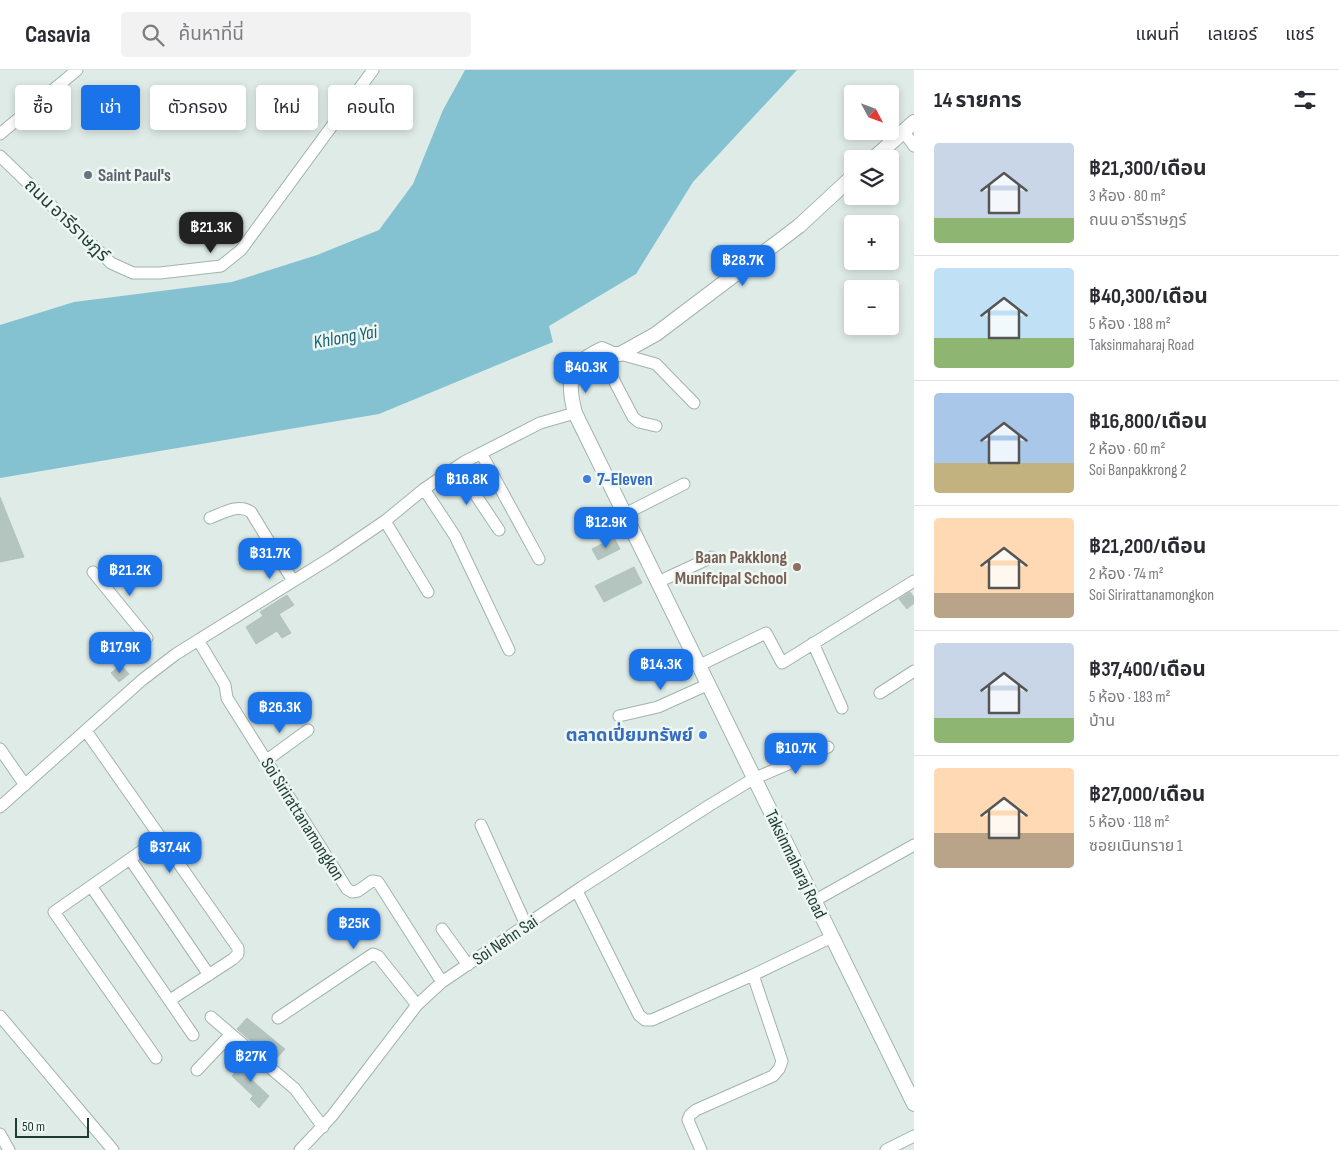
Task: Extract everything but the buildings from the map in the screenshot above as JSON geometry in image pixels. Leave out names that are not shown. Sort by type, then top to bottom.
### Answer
[{"type":"street","points":[[0,134],[77,70]]},
{"type":"street","name":"ถนน อารีราษฎร์","points":[[0,156],[111,263],[133,273],[160,274],[221,266],[241,250],[373,70]]},
{"type":"street","points":[[883,150],[909,127],[914,146]]},
{"type":"street","points":[[694,403],[656,364],[613,358],[602,349],[585,357],[576,364],[570,378],[588,377],[613,358],[656,334],[799,226],[844,185]]},
{"type":"street","points":[[613,358],[633,417],[639,422],[656,426]]},
{"type":"street","name":"Taksinmaharaj Road","points":[[570,378],[575,413],[914,1104]]},
{"type":"street","points":[[0,807],[142,680],[198,640],[293,581],[385,520],[424,489],[480,453],[540,423],[575,413]]},
{"type":"street","points":[[480,453],[539,559]]},
{"type":"street","points":[[457,467],[499,530]]},
{"type":"street","points":[[626,514],[684,484]]},
{"type":"street","points":[[424,489],[454,536],[509,650]]},
{"type":"street","points":[[210,518],[239,508],[246,508],[251,512],[293,581]]},
{"type":"street","points":[[385,520],[428,592]]},
{"type":"street","points":[[658,582],[712,557]]},
{"type":"street","points":[[93,572],[147,638]]},
{"type":"street","points":[[700,665],[766,633],[782,663],[914,581]]},
{"type":"street","name":"Soi Sirirattanamongkon","points":[[198,640],[225,684],[227,698],[347,889],[352,892],[372,881],[378,882],[442,982]]},
{"type":"street","points":[[813,643],[842,708]]},
{"type":"street","points":[[880,693],[914,671]]},
{"type":"street","points":[[619,716],[658,707],[709,684]]},
{"type":"street","points":[[267,760],[308,730]]},
{"type":"street","points":[[86,731],[238,948],[238,954],[233,959],[170,1000]]},
{"type":"street","name":"Soi Nehn Sai","points":[[300,1150],[323,1127],[417,1005],[442,982],[527,927],[577,891],[754,779],[828,747]]},
{"type":"street","points":[[0,748],[25,785]]},
{"type":"street","points":[[482,825],[527,927]]},
{"type":"street","points":[[156,1058],[54,912],[160,838]]},
{"type":"street","points":[[814,901],[914,844]]},
{"type":"street","points":[[130,859],[209,975]]},
{"type":"street","points":[[91,886],[193,1035]]},
{"type":"street","points":[[577,891],[639,1014],[645,1020],[652,1020],[832,937]]},
{"type":"street","points":[[442,929],[468,965]]},
{"type":"street","points":[[278,1018],[373,954],[378,956],[417,1005]]},
{"type":"street","points":[[701,1150],[688,1120],[690,1115],[696,1110],[773,1076],[780,1069],[782,1061],[753,975]]},
{"type":"street","points":[[0,1016],[113,1150]]},
{"type":"street","points":[[211,1017],[295,1089],[323,1127]]},
{"type":"street","points":[[197,1070],[231,1034]]},
{"type":"street","points":[[0,1134],[9,1150]]},
{"type":"street","points":[[886,1150],[914,1136]]},
{"type":"water","name":"Khlong Yai","points":[[465,70],[797,70],[693,182],[636,274],[549,326],[553,342],[379,414],[0,478],[0,325],[74,302],[232,282],[317,255],[379,230],[413,184],[443,110]]},
{"type":"place","name":"Saint Paul's","points":[[88,175]]},
{"type":"place","name":"7-Eleven","points":[[587,479]]},
{"type":"place","name":"Baan Pakklong Munifcipal School","points":[[797,567]]},
{"type":"place","name":"ตลาดเปี่ยมทรัพย์","points":[[703,735]]}]
